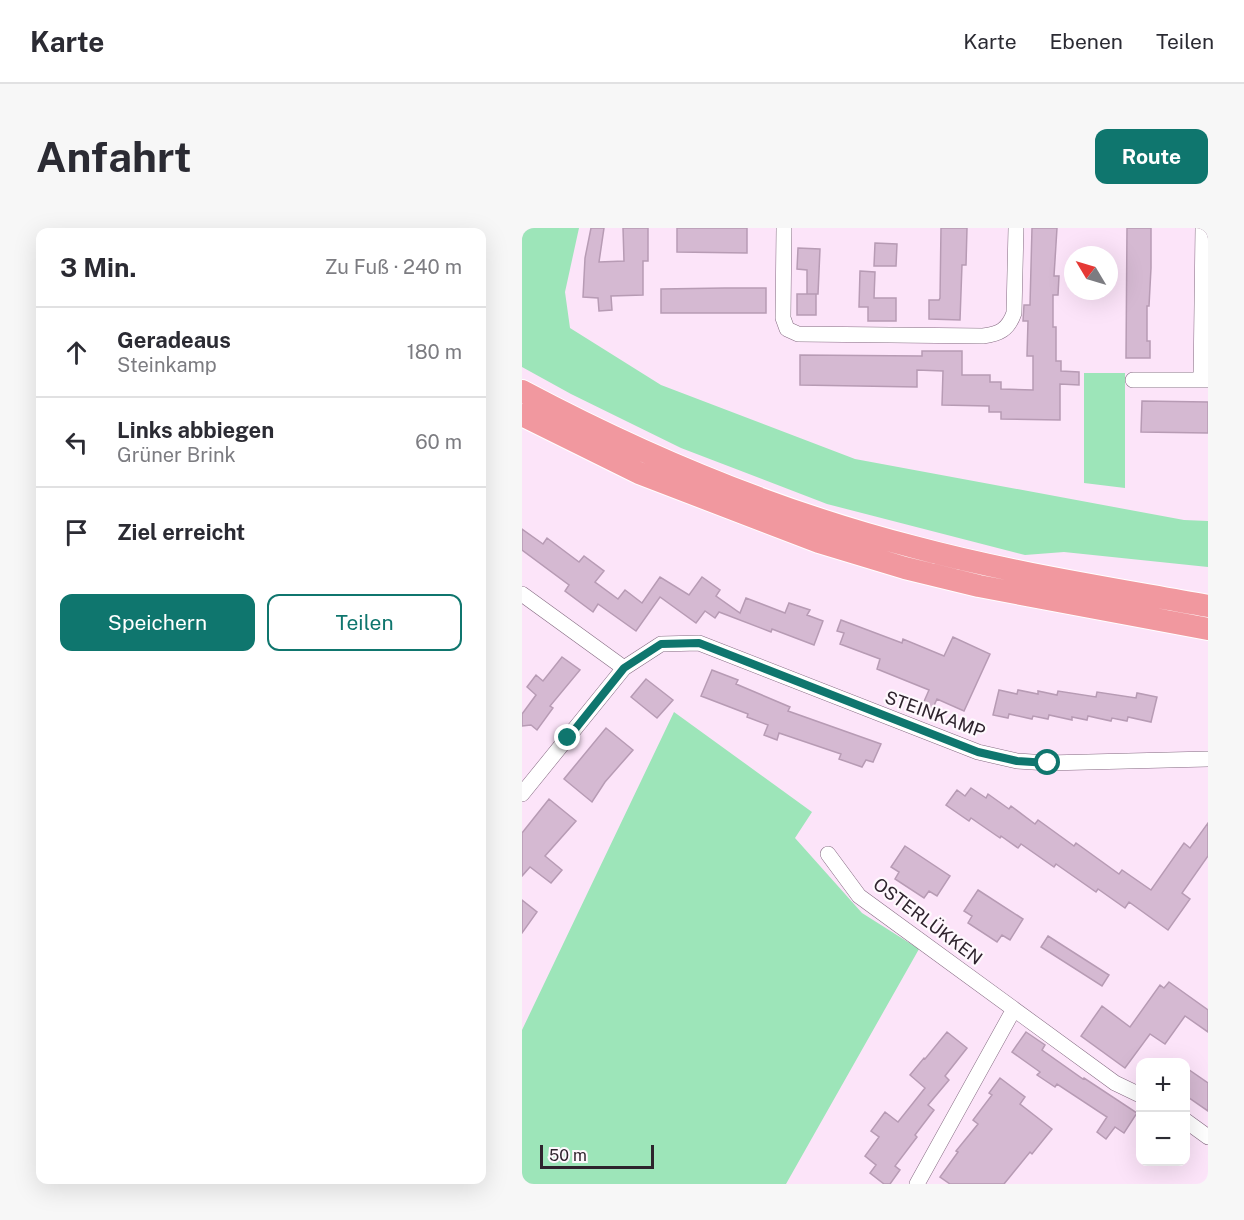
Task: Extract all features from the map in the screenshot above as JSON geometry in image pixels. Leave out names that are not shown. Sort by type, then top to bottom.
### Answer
[{"type":"highway","points":[[522,391],[644,450],[727,486],[826,521],[912,547],[1018,573],[1208,606]]},
{"type":"highway","points":[[522,415],[639,473],[819,542],[905,568],[979,586],[1208,629]]},
{"type":"highway","points":[[1161,597],[1208,596]]},
{"type":"street","points":[[784,228],[783,318],[787,329],[798,334],[983,336],[1005,330],[1014,314],[1016,228]]},
{"type":"street","points":[[1133,380],[1205,380],[1203,228]]},
{"type":"street","points":[[522,594],[624,668],[522,794]]},
{"type":"street","name":"STEINKAMP","points":[[624,668],[661,644],[699,643],[978,752],[1017,761],[1048,763],[1208,759]]},
{"type":"street","name":"OSTERLÜKKEN","points":[[828,854],[859,896],[1115,1083],[1136,1093]]},
{"type":"street","points":[[917,1184],[1014,1009]]},
{"type":"street","points":[[1190,1124],[1208,1137]]},
{"type":"green space","points":[[522,228],[579,228],[565,292],[570,328],[661,385],[855,459],[1184,520],[1208,521],[1208,567],[1064,552],[1025,555],[827,504],[681,448],[571,394],[522,367]]},
{"type":"green space","points":[[1084,373],[1125,373],[1125,488],[1084,483]]},
{"type":"green space","points":[[674,712],[812,812],[795,838],[862,913],[919,949],[786,1184],[522,1184],[522,1030]]},
{"type":"building","points":[[591,228],[604,228],[599,262],[624,261],[623,228],[648,228],[648,261],[643,261],[643,295],[611,296],[612,310],[599,311],[598,298],[583,297],[585,258]]},
{"type":"building","points":[[677,228],[747,228],[747,253],[677,252]]},
{"type":"building","points":[[941,228],[967,228],[966,265],[962,265],[960,320],[929,319],[929,300],[940,298]]},
{"type":"building","points":[[1032,228],[1057,228],[1054,276],[1059,276],[1058,295],[1053,295],[1056,361],[1061,361],[1061,371],[1079,372],[1079,385],[1060,384],[1060,420],[1001,419],[1001,412],[989,412],[989,406],[942,405],[943,371],[917,370],[917,387],[800,385],[800,355],[922,356],[922,351],[962,351],[962,375],[990,375],[990,382],[1001,382],[1001,389],[1033,390],[1033,356],[1027,356],[1028,321],[1023,321],[1024,305],[1030,305]]},
{"type":"building","points":[[1127,228],[1151,228],[1151,268],[1149,306],[1147,306],[1147,341],[1150,341],[1150,358],[1126,358]]},
{"type":"building","points":[[875,243],[897,244],[896,266],[874,266]]},
{"type":"building","points":[[798,248],[820,249],[818,294],[807,294],[807,270],[797,269]]},
{"type":"building","points":[[860,271],[875,272],[874,298],[896,298],[896,321],[868,321],[868,307],[859,307]]},
{"type":"building","points":[[766,288],[766,313],[661,313],[661,289]]},
{"type":"building","points":[[797,294],[816,294],[816,315],[797,315]]},
{"type":"building","points":[[1142,401],[1208,402],[1208,433],[1141,432]]},
{"type":"building","points":[[522,529],[543,544],[547,538],[579,562],[584,556],[604,571],[595,582],[618,599],[625,590],[642,603],[660,577],[689,595],[702,577],[720,590],[716,596],[740,613],[746,598],[785,613],[789,603],[810,610],[807,615],[823,621],[814,645],[772,629],[771,632],[719,612],[715,618],[705,611],[696,623],[660,597],[636,631],[598,604],[593,612],[565,591],[569,585],[522,550]]},
{"type":"building","points":[[841,620],[902,643],[903,639],[944,656],[953,637],[990,654],[964,711],[937,699],[932,710],[922,706],[929,690],[877,669],[880,659],[840,644],[844,633],[837,631]]},
{"type":"building","points":[[562,657],[580,670],[550,706],[553,708],[537,730],[531,725],[522,726],[522,714],[536,695],[527,687],[536,675],[543,681]]},
{"type":"building","points":[[712,670],[738,680],[736,684],[790,707],[788,711],[881,744],[873,762],[866,760],[862,767],[839,759],[841,754],[779,733],[777,740],[764,735],[768,725],[747,717],[748,714],[701,696]]},
{"type":"building","points":[[646,679],[673,700],[657,718],[631,697]]},
{"type":"building","points":[[999,690],[1017,694],[1018,690],[1057,695],[1058,691],[1096,697],[1097,692],[1136,698],[1137,693],[1157,697],[1151,722],[1128,717],[1127,721],[1112,718],[1111,721],[1088,716],[1087,720],[1072,717],[1072,720],[1049,715],[1048,719],[1033,716],[1032,719],[1009,714],[1008,718],[993,715]]},
{"type":"building","points":[[606,728],[633,750],[605,782],[592,802],[564,779]]},
{"type":"building","points":[[971,788],[986,798],[988,794],[1009,809],[1011,806],[1035,824],[1038,820],[1074,846],[1076,843],[1119,874],[1122,870],[1151,890],[1184,843],[1190,848],[1208,823],[1208,856],[1182,893],[1190,899],[1168,930],[1129,902],[1125,908],[1098,889],[1096,892],[1056,864],[1054,867],[1021,844],[1018,848],[971,818],[969,821],[946,805],[957,790],[965,796]]},
{"type":"building","points":[[549,799],[576,821],[545,856],[562,870],[551,883],[530,867],[522,876],[522,833]]},
{"type":"building","points":[[905,846],[950,876],[937,896],[929,891],[924,898],[895,879],[899,872],[891,867]]},
{"type":"building","points":[[978,890],[1023,919],[1010,940],[1002,935],[997,942],[968,923],[972,916],[964,911]]},
{"type":"building","points":[[522,900],[537,912],[522,933]]},
{"type":"building","points":[[1048,936],[1109,975],[1102,986],[1041,947]]},
{"type":"building","points":[[1169,982],[1208,1010],[1208,1032],[1185,1016],[1165,1044],[1150,1034],[1125,1068],[1081,1036],[1102,1006],[1130,1027],[1160,985],[1164,988]]},
{"type":"building","points":[[947,1032],[967,1048],[945,1076],[949,1080],[928,1105],[934,1110],[895,1166],[900,1170],[890,1184],[884,1184],[870,1173],[876,1165],[865,1156],[879,1137],[871,1131],[885,1112],[898,1122],[925,1088],[910,1075]]},
{"type":"building","points":[[1026,1032],[1045,1045],[1042,1050],[1136,1112],[1136,1115],[1124,1133],[1115,1127],[1106,1139],[1097,1132],[1107,1117],[1057,1084],[1055,1087],[1037,1075],[1040,1072],[1012,1052]]},
{"type":"building","points":[[1190,1070],[1208,1083],[1208,1111],[1190,1098]]},
{"type":"building","points":[[1000,1078],[1025,1097],[1020,1104],[1052,1129],[1004,1184],[950,1184],[940,1177],[958,1152],[956,1151],[978,1124],[973,1120],[992,1095],[989,1093]]},
{"type":"route","points":[[568,738],[624,668],[661,644],[699,643],[978,752],[1017,761],[1048,763]]}]
